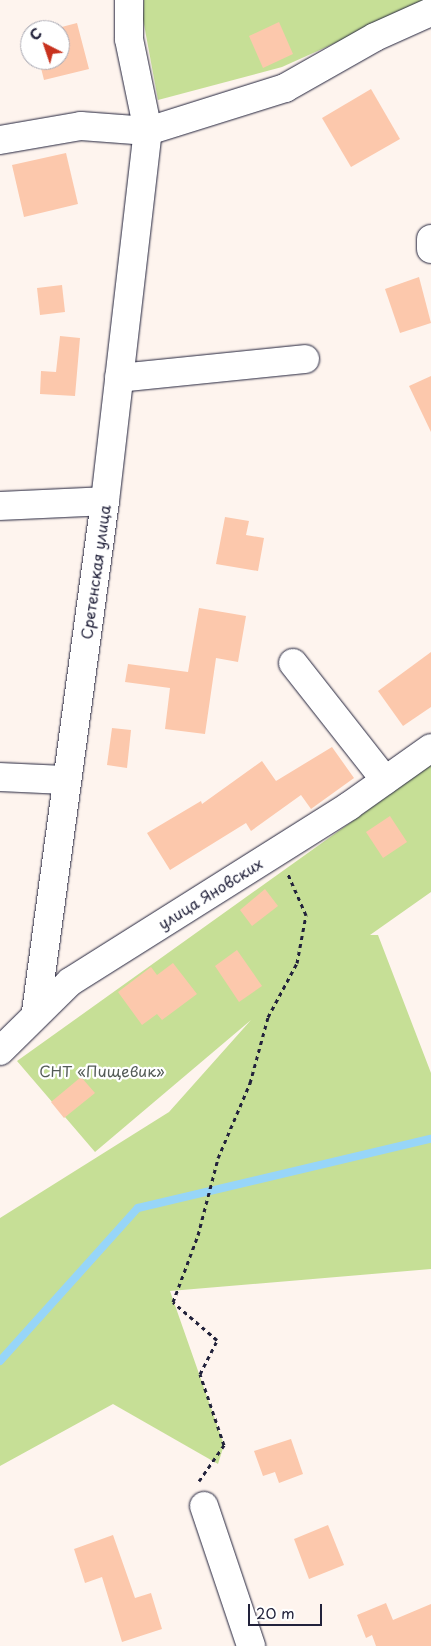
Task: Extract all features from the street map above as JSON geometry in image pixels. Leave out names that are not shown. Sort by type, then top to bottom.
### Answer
[{"type":"street","name":"Сретенская улица","points":[[36,1012],[105,501],[148,131],[129,40],[129,0]]},
{"type":"street","points":[[0,140],[81,126],[148,131],[285,88],[375,37],[431,12]]},
{"type":"street","points":[[431,240],[431,249]]},
{"type":"street","points":[[119,378],[305,359]]},
{"type":"street","points":[[0,506],[105,501]]},
{"type":"street","points":[[293,663],[385,780]]},
{"type":"street","name":"улица Яновских","points":[[0,1051],[36,1012],[70,982],[278,850],[431,748]]},
{"type":"street","points":[[0,777],[67,780]]},
{"type":"street","points":[[200,1496],[251,1646]]},
{"type":"path","points":[[200,1496],[224,1445],[200,1374],[217,1340],[173,1302],[198,1235],[218,1158],[250,1083],[268,1016],[297,963],[306,915],[278,850]]},
{"type":"green space","points":[[144,0],[431,0],[282,67],[158,100],[143,19]]},
{"type":"green space","name":"СНТ «Пищевик»","points":[[431,765],[431,892],[370,935],[378,935],[431,1073],[431,1269],[170,1291],[224,1445],[218,1464],[113,1404],[0,1466],[0,1218],[169,1112],[251,1020],[95,1152],[17,1061]]},
{"type":"building","points":[[279,22],[293,54],[263,68],[249,36]]},
{"type":"building","points":[[77,23],[89,69],[44,80],[42,70],[70,70],[70,25]]},
{"type":"building","points":[[371,89],[400,139],[351,167],[322,118]]},
{"type":"building","points":[[66,153],[78,204],[24,217],[12,165]]},
{"type":"building","points":[[419,277],[431,323],[400,333],[385,289]]},
{"type":"building","points":[[62,285],[65,312],[40,315],[37,288]]},
{"type":"building","points":[[60,336],[80,338],[75,396],[40,394],[41,371],[56,372]]},
{"type":"building","points":[[431,376],[431,432],[409,386]]},
{"type":"building","points":[[225,517],[249,521],[246,535],[264,538],[258,571],[216,564]]},
{"type":"building","points":[[199,608],[246,616],[238,662],[216,658],[205,734],[165,729],[170,688],[125,682],[128,664],[188,672]]},
{"type":"building","points":[[431,652],[431,707],[403,726],[378,691]]},
{"type":"building","points":[[112,728],[131,730],[127,768],[107,765]]},
{"type":"building","points":[[332,747],[354,778],[311,809],[301,795],[251,831],[246,823],[170,870],[147,833],[201,801],[202,804],[262,761],[276,781]]},
{"type":"building","points":[[390,816],[407,842],[383,858],[366,832]]},
{"type":"building","points":[[265,889],[278,906],[252,926],[240,910]]},
{"type":"building","points":[[237,950],[262,986],[239,1002],[215,966]]},
{"type":"building","points":[[173,963],[197,994],[162,1020],[157,1014],[142,1025],[118,992],[151,967],[157,975]]},
{"type":"building","points":[[81,1077],[95,1093],[64,1118],[51,1102]]},
{"type":"building","points":[[291,1439],[303,1474],[279,1483],[275,1472],[263,1476],[254,1451]]},
{"type":"building","points":[[328,1525],[344,1565],[309,1579],[294,1539]]},
{"type":"building","points":[[113,1535],[135,1598],[151,1593],[162,1629],[122,1642],[102,1577],[85,1583],[74,1549]]},
{"type":"building","points":[[386,1603],[393,1620],[431,1604],[431,1646],[376,1646],[372,1635],[366,1638],[357,1615]]},
{"type":"waterway","points":[[0,1361],[138,1208],[431,1139]]}]
